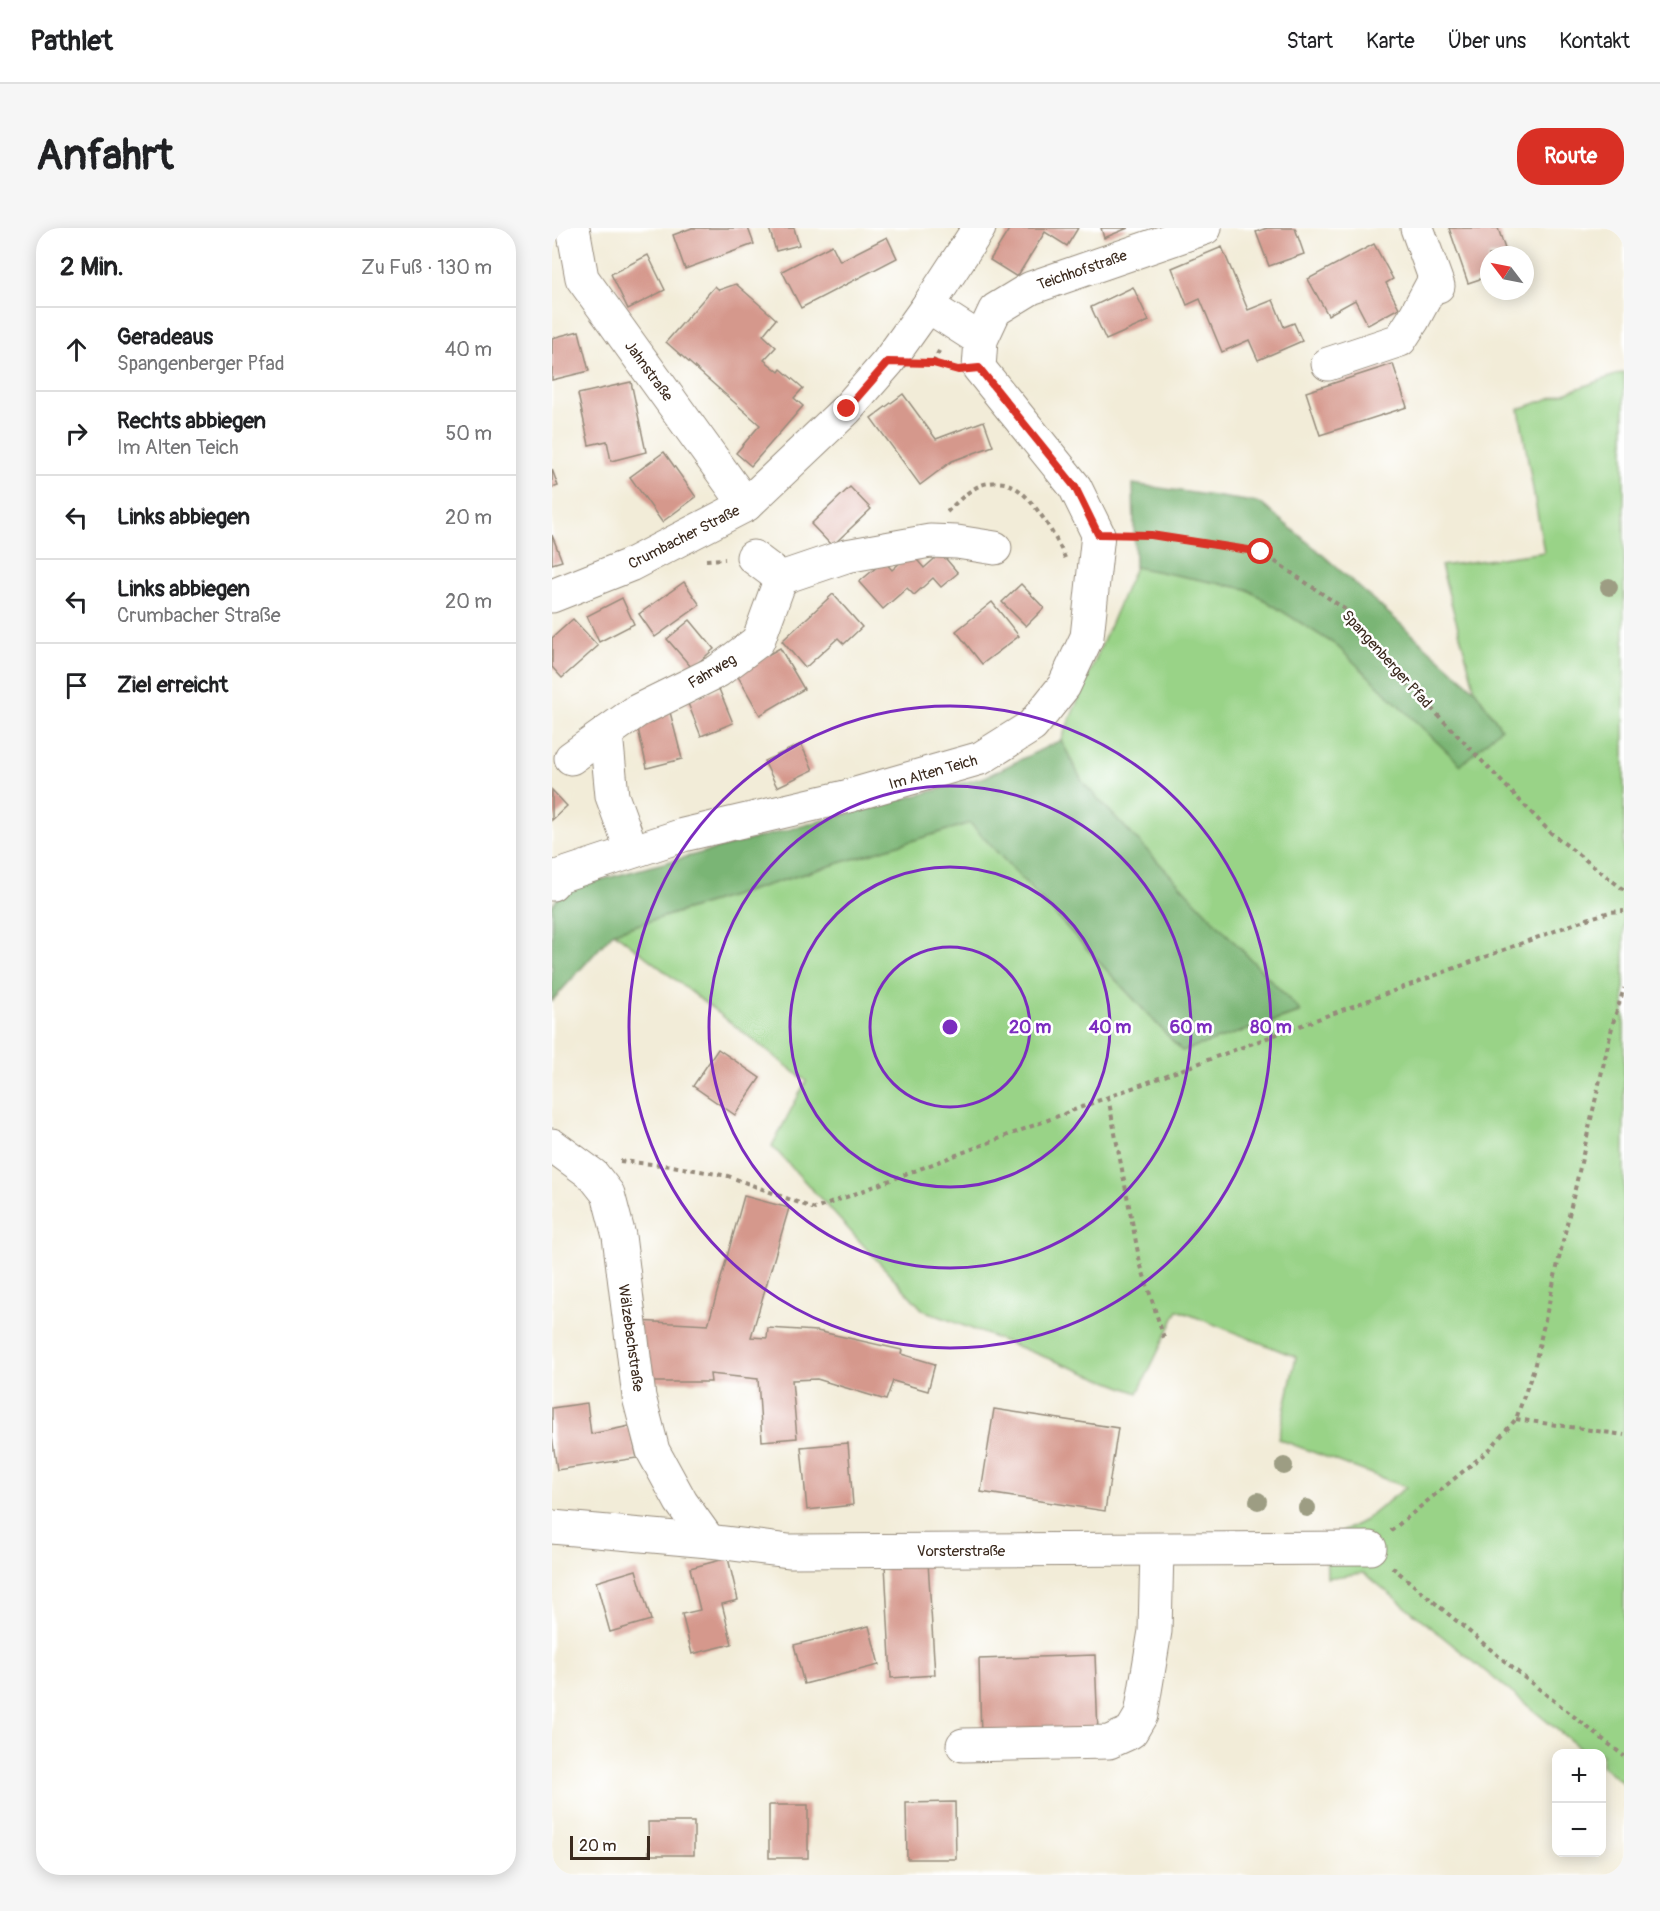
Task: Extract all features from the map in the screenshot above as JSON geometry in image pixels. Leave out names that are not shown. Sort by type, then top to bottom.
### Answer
[{"type":"street","name":"Jahnstraße","points":[[573,228],[582,278],[746,506]]},
{"type":"street","name":"Crumbacher Straße","points":[[552,596],[630,565],[746,506],[847,409],[888,362],[979,228]]},
{"type":"street","name":"Teichhofstraße","points":[[980,354],[995,310],[1031,288],[1205,228]]},
{"type":"street","points":[[1328,364],[1400,340],[1413,321],[1437,282],[1417,228]]},
{"type":"street","points":[[928,306],[980,354],[1075,487],[1098,534]]},
{"type":"street","name":"Im Alten Teich","points":[[552,884],[559,876],[683,835],[845,797],[981,759],[1032,726],[1064,686],[1087,637],[1098,534]]},
{"type":"street","points":[[753,557],[782,578],[846,556],[930,541],[957,542],[995,548]]},
{"type":"street","name":"Fahrweg","points":[[571,758],[637,711],[718,671],[758,641],[782,578]]},
{"type":"street","points":[[606,733],[612,796],[632,851]]},
{"type":"street","name":"Wälzebachstraße","points":[[564,1154],[593,1175],[608,1194],[619,1236],[639,1397],[653,1451],[681,1502],[709,1541]]},
{"type":"street","name":"Vorsterstraße","points":[[552,1527],[709,1541],[789,1551],[1370,1548]]},
{"type":"street","points":[[963,1745],[1109,1742],[1131,1732],[1141,1715],[1155,1631],[1157,1550]]},
{"type":"path","points":[[888,362],[933,363],[958,370],[980,354]]},
{"type":"path","points":[[930,541],[942,516],[966,494],[987,483],[1009,484],[1029,500],[1056,536],[1072,574],[1094,579]]},
{"type":"path","name":"Spangenberger Pfad","points":[[1098,534],[1151,535],[1261,552],[1346,610],[1407,684],[1551,833],[1624,890]]},
{"type":"path","points":[[564,1154],[633,1161],[728,1176],[815,1209],[1108,1097],[1587,919],[1610,912],[1624,911]]},
{"type":"path","points":[[1624,988],[1613,1023],[1534,1368],[1516,1419],[1489,1450],[1370,1548],[1520,1674],[1624,1755]]},
{"type":"path","points":[[1108,1097],[1140,1263],[1164,1338]]},
{"type":"path","points":[[1516,1419],[1624,1435]]},
{"type":"green space","points":[[1624,372],[1624,1784],[1606,1769],[1606,1749],[1581,1749],[1364,1573],[1327,1578],[1326,1540],[1365,1520],[1406,1487],[1278,1439],[1296,1357],[1178,1310],[1138,1393],[923,1310],[772,1146],[806,1081],[614,932],[970,823],[1182,1051],[1300,1013],[1083,783],[1061,740],[1135,567],[1247,589],[1336,645],[1461,764],[1501,728],[1475,690],[1441,566],[1544,552],[1519,409]]},
{"type":"green space","points":[[1133,484],[1260,503],[1316,549],[1475,690],[1501,728],[1461,765],[1336,645],[1247,589],[1135,567]]},
{"type":"green space","points":[[1061,740],[1083,783],[1301,1012],[1182,1051],[970,823],[614,932],[552,1001],[552,906],[563,890],[985,777]]},
{"type":"building","points":[[692,228],[748,228],[754,244],[685,269],[673,235]]},
{"type":"building","points":[[769,228],[794,228],[799,245],[776,251]]},
{"type":"building","points":[[1010,228],[1078,228],[1067,246],[1045,232],[1017,277],[990,260]]},
{"type":"building","points":[[1101,228],[1128,228],[1104,238]]},
{"type":"building","points":[[1267,228],[1295,228],[1304,254],[1269,266],[1256,232]]},
{"type":"building","points":[[1449,228],[1498,228],[1504,246],[1480,246],[1480,279],[1468,283]]},
{"type":"building","points":[[887,237],[897,258],[801,308],[782,271],[832,245],[840,261]]},
{"type":"building","points":[[1374,244],[1393,279],[1386,283],[1399,308],[1368,325],[1355,300],[1328,315],[1308,279]]},
{"type":"building","points":[[1222,247],[1248,310],[1273,300],[1284,327],[1294,323],[1302,341],[1258,360],[1249,340],[1222,352],[1200,299],[1187,305],[1172,268]]},
{"type":"building","points":[[648,255],[665,290],[628,309],[611,274]]},
{"type":"building","points":[[736,284],[776,319],[763,335],[776,347],[764,360],[779,372],[781,369],[803,388],[794,398],[803,406],[751,466],[736,453],[760,425],[666,342],[715,286],[719,290]]},
{"type":"building","points":[[1133,287],[1149,321],[1106,340],[1091,307]]},
{"type":"building","points":[[579,331],[589,371],[552,380],[552,338]]},
{"type":"building","points":[[1393,364],[1407,407],[1320,435],[1306,392]]},
{"type":"building","points":[[631,382],[646,452],[611,461],[607,441],[589,445],[578,394]]},
{"type":"building","points":[[903,394],[936,439],[984,421],[993,446],[952,461],[920,485],[871,418]]},
{"type":"building","points":[[664,452],[696,497],[662,522],[630,477]]},
{"type":"building","points":[[552,469],[558,486],[552,488]]},
{"type":"building","points":[[850,487],[871,509],[832,546],[811,524]]},
{"type":"building","points":[[552,535],[562,561],[552,564]]},
{"type":"building","points":[[911,553],[924,568],[941,553],[958,573],[941,587],[933,578],[914,595],[907,588],[883,609],[859,582],[884,561],[892,570]]},
{"type":"building","points":[[684,582],[700,605],[655,637],[639,614]]},
{"type":"building","points":[[1021,584],[1044,608],[1026,626],[1002,602]]},
{"type":"building","points":[[833,594],[862,627],[844,644],[838,638],[805,668],[782,641]]},
{"type":"building","points":[[622,598],[634,624],[599,642],[587,616]]},
{"type":"building","points":[[992,602],[1019,636],[982,664],[956,631]]},
{"type":"building","points":[[573,619],[598,646],[562,678],[552,667],[552,638]]},
{"type":"building","points":[[690,620],[714,649],[692,668],[667,639]]},
{"type":"building","points":[[780,648],[804,689],[760,715],[736,673]]},
{"type":"building","points":[[719,689],[733,723],[701,736],[687,701]]},
{"type":"building","points":[[670,712],[682,759],[647,768],[636,720]]},
{"type":"building","points":[[801,744],[813,770],[777,787],[764,761]]},
{"type":"building","points":[[552,790],[567,806],[552,820]]},
{"type":"building","points":[[718,1049],[760,1078],[735,1115],[693,1086]]},
{"type":"building","points":[[744,1196],[789,1208],[751,1337],[767,1338],[768,1328],[817,1331],[902,1350],[901,1354],[935,1364],[928,1391],[893,1381],[886,1400],[817,1379],[792,1380],[797,1438],[762,1441],[758,1379],[710,1374],[711,1382],[650,1382],[637,1321],[708,1325]]},
{"type":"building","points":[[587,1403],[591,1434],[630,1426],[637,1458],[557,1470],[552,1436],[552,1408]]},
{"type":"building","points":[[994,1409],[1118,1428],[1105,1511],[981,1492]]},
{"type":"building","points":[[848,1443],[853,1505],[807,1510],[801,1447]]},
{"type":"building","points":[[728,1558],[738,1600],[722,1604],[732,1644],[692,1654],[682,1614],[700,1610],[690,1568]]},
{"type":"building","points":[[928,1562],[935,1675],[891,1678],[885,1565]]},
{"type":"building","points":[[636,1570],[651,1620],[610,1632],[596,1582]]},
{"type":"building","points":[[869,1626],[879,1665],[804,1684],[794,1645]]},
{"type":"building","points":[[1095,1655],[1098,1733],[981,1738],[979,1659]]},
{"type":"building","points":[[955,1802],[956,1859],[907,1859],[906,1803]]},
{"type":"building","points":[[769,1805],[808,1805],[808,1858],[769,1858]]},
{"type":"building","points":[[648,1822],[694,1822],[694,1855],[649,1855]]},
{"type":"route","points":[[847,409],[888,362],[933,363],[958,370],[979,368],[1075,487],[1098,534],[1151,535],[1261,552]]}]
